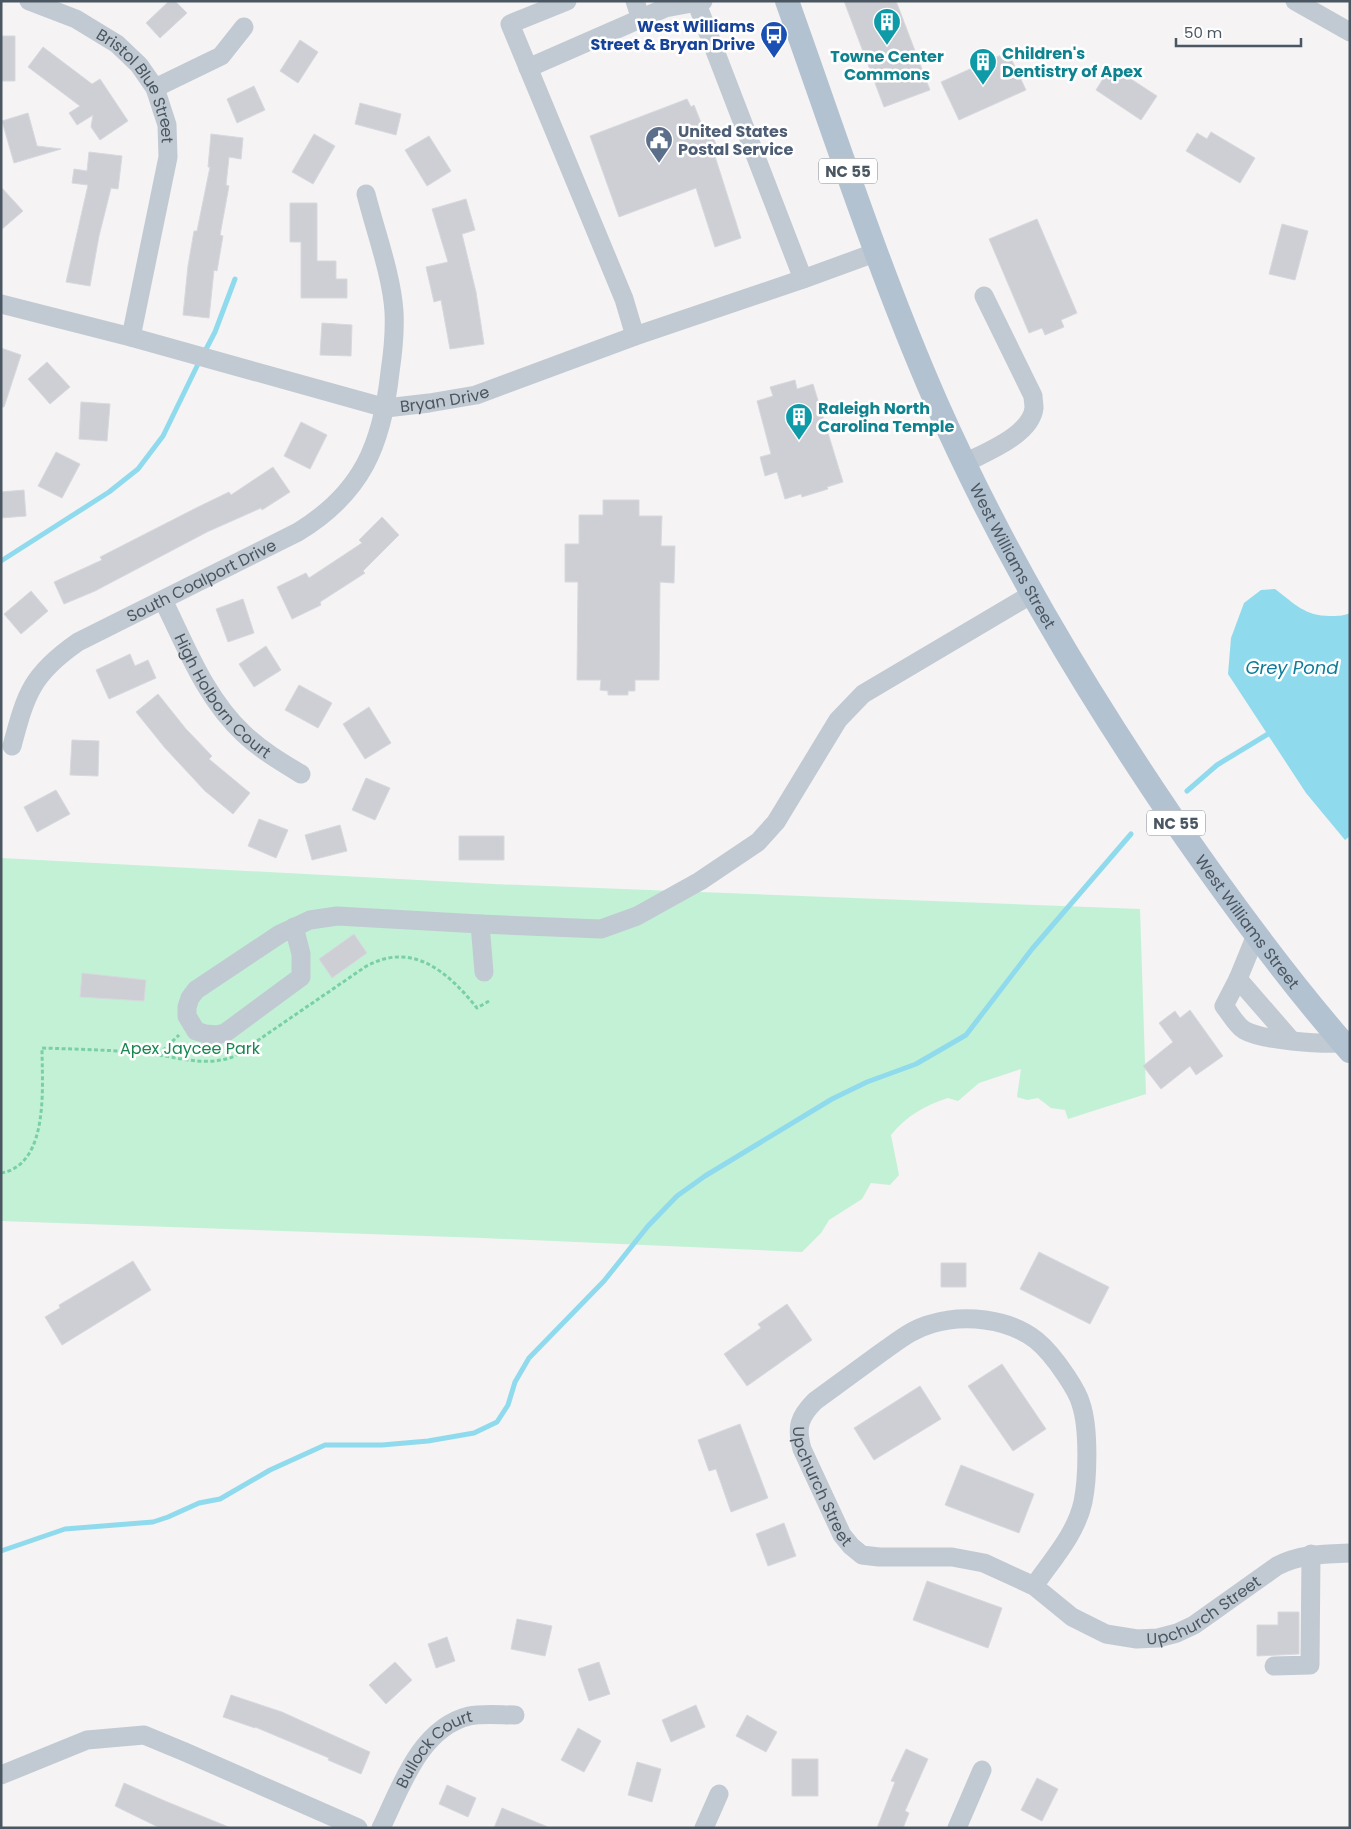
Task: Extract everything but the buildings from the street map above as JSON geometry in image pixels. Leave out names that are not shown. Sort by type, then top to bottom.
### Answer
[{"type":"main road","name":"West Williams Street","points":[[787,1],[915,353],[965,463],[1032,594],[1084,682],[1128,751],[1201,859],[1256,935],[1345,1043]]},
{"type":"street","name":"Bristol Blue Street","points":[[29,1],[76,19],[118,44],[139,65],[155,88],[168,126],[168,157],[131,337]]},
{"type":"street","points":[[568,1],[510,24],[624,299],[635,336]]},
{"type":"street","points":[[1295,1],[1350,32]]},
{"type":"street","points":[[528,68],[638,10],[700,2],[803,280]]},
{"type":"street","points":[[155,88],[222,56],[244,27]]},
{"type":"street","name":"South Coalport Drive","points":[[12,746],[21,711],[36,680],[51,663],[78,642],[298,532],[325,515],[337,504],[361,475],[386,408],[394,338],[394,311],[390,285],[366,194]]},
{"type":"street","name":"Bryan Drive","points":[[1,304],[131,337],[386,408],[476,395],[635,336],[803,280],[877,252]]},
{"type":"street","points":[[965,463],[1008,441],[1021,431],[1034,409],[1033,396],[984,296]]},
{"type":"street","points":[[294,927],[301,954],[301,977],[225,1034],[206,1034],[196,1031],[186,1016],[186,1007],[196,990],[280,934],[294,927],[310,920],[337,916],[601,929],[637,916],[700,881],[758,842],[776,822],[838,720],[863,694],[1032,594]]},
{"type":"street","name":"High Holborn Court","points":[[163,600],[203,680],[225,714],[244,734],[273,757],[301,774]]},
{"type":"street","points":[[480,924],[484,972]]},
{"type":"street","points":[[1256,935],[1238,979],[1224,1006],[1242,1029],[1256,1035],[1291,1040],[1328,1044],[1345,1043]]},
{"type":"street","points":[[1238,979],[1291,1040]]},
{"type":"street","name":"Upchurch Street","points":[[1034,1586],[1068,1538],[1077,1520],[1083,1502],[1087,1451],[1082,1405],[1074,1387],[1061,1367],[1035,1339],[1006,1325],[989,1320],[946,1320],[930,1324],[910,1332],[815,1401],[806,1410],[799,1424],[799,1438],[802,1449],[842,1535],[862,1555],[879,1557],[952,1557],[969,1559],[990,1565],[1034,1586],[1072,1616],[1106,1634],[1137,1639],[1158,1638],[1177,1633],[1194,1626],[1277,1566],[1291,1559],[1311,1554],[1350,1553]]},
{"type":"street","points":[[1274,1666],[1310,1665],[1311,1554]]},
{"type":"street","name":"Bullock Court","points":[[381,1828],[419,1752],[428,1740],[440,1730],[469,1716],[515,1715]]},
{"type":"street","points":[[1,1775],[87,1740],[144,1736],[358,1828]]},
{"type":"street","points":[[956,1828],[982,1770]]},
{"type":"street","points":[[704,1828],[719,1794]]},
{"type":"path","points":[[481,1005],[489,1001]]},
{"type":"path","points":[[158,1055],[183,1031]]},
{"type":"green space","name":"Apex Jaycee Park","points":[[1,858],[493,884],[1140,909],[1146,1094],[1068,1119],[1065,1110],[1051,1108],[1038,1098],[1027,1100],[1017,1097],[1021,1069],[979,1083],[958,1101],[948,1098],[932,1104],[903,1122],[891,1135],[899,1175],[890,1185],[871,1183],[862,1199],[829,1220],[821,1233],[802,1252],[483,1238],[1,1221]]},
{"type":"water","name":"Grey Pond","points":[[1275,589],[1301,608],[1314,614],[1336,616],[1350,613],[1350,836],[1345,840],[1306,793],[1228,674],[1231,638],[1244,603],[1261,590]]},
{"type":"waterway","points":[[204,353],[215,332],[235,279]]},
{"type":"waterway","points":[[1,561],[109,492],[138,469],[163,436],[200,360]]},
{"type":"waterway","points":[[1187,791],[1217,765],[1268,734]]},
{"type":"waterway","points":[[1,1551],[65,1529],[153,1522],[199,1503],[220,1499],[270,1470],[325,1445],[382,1445],[428,1441],[474,1433],[497,1422],[508,1405],[515,1382],[529,1358],[604,1281],[648,1226],[677,1196],[705,1176],[832,1099],[867,1082],[916,1064],[966,1035],[1032,949],[1131,834]]},
{"type":"place","name":"Towne Center Commons","points":[[887,46]]},
{"type":"place","name":"West Williams Street & Bryan Drive","points":[[774,59]]},
{"type":"place","name":"Children's Dentistry of Apex","points":[[983,86]]},
{"type":"place","name":"United States Postal Service","points":[[659,164]]},
{"type":"place","name":"Raleigh North Carolina Temple","points":[[799,441]]}]
